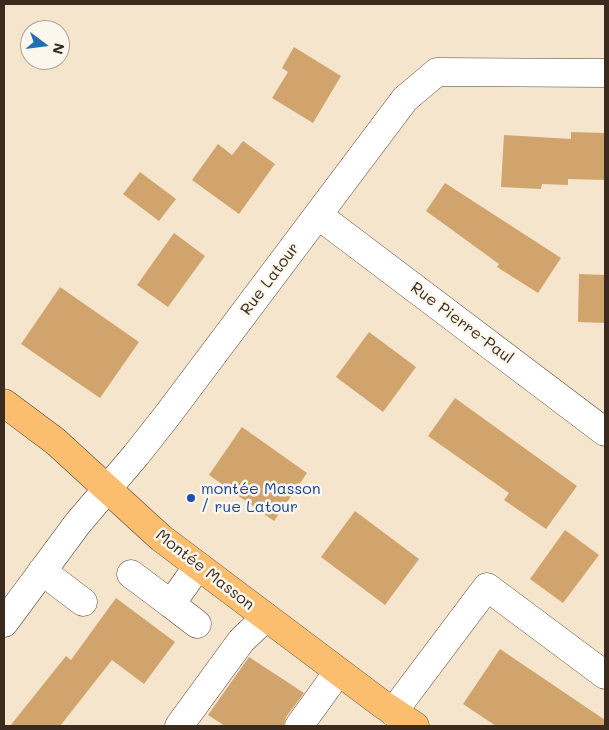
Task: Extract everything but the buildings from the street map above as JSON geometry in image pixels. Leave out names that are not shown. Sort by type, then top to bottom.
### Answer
[{"type":"main road","name":"Montée Masson","points":[[4,403],[55,441],[161,538],[404,721]]},
{"type":"street","name":"Rue Latour","points":[[4,623],[78,523],[148,440],[404,99],[437,72],[605,73]]},
{"type":"street","name":"Rue Pierre-Paul","points":[[318,215],[605,432]]},
{"type":"street","points":[[171,604],[198,566]]},
{"type":"street","points":[[42,571],[83,602]]},
{"type":"street","points":[[131,574],[197,624]]},
{"type":"street","points":[[404,721],[487,587],[605,675]]},
{"type":"street","points":[[179,726],[241,641],[266,617]]},
{"type":"street","points":[[300,726],[338,672]]},
{"type":"place","name":"montée Masson / rue Latour","points":[[191,498]]}]
